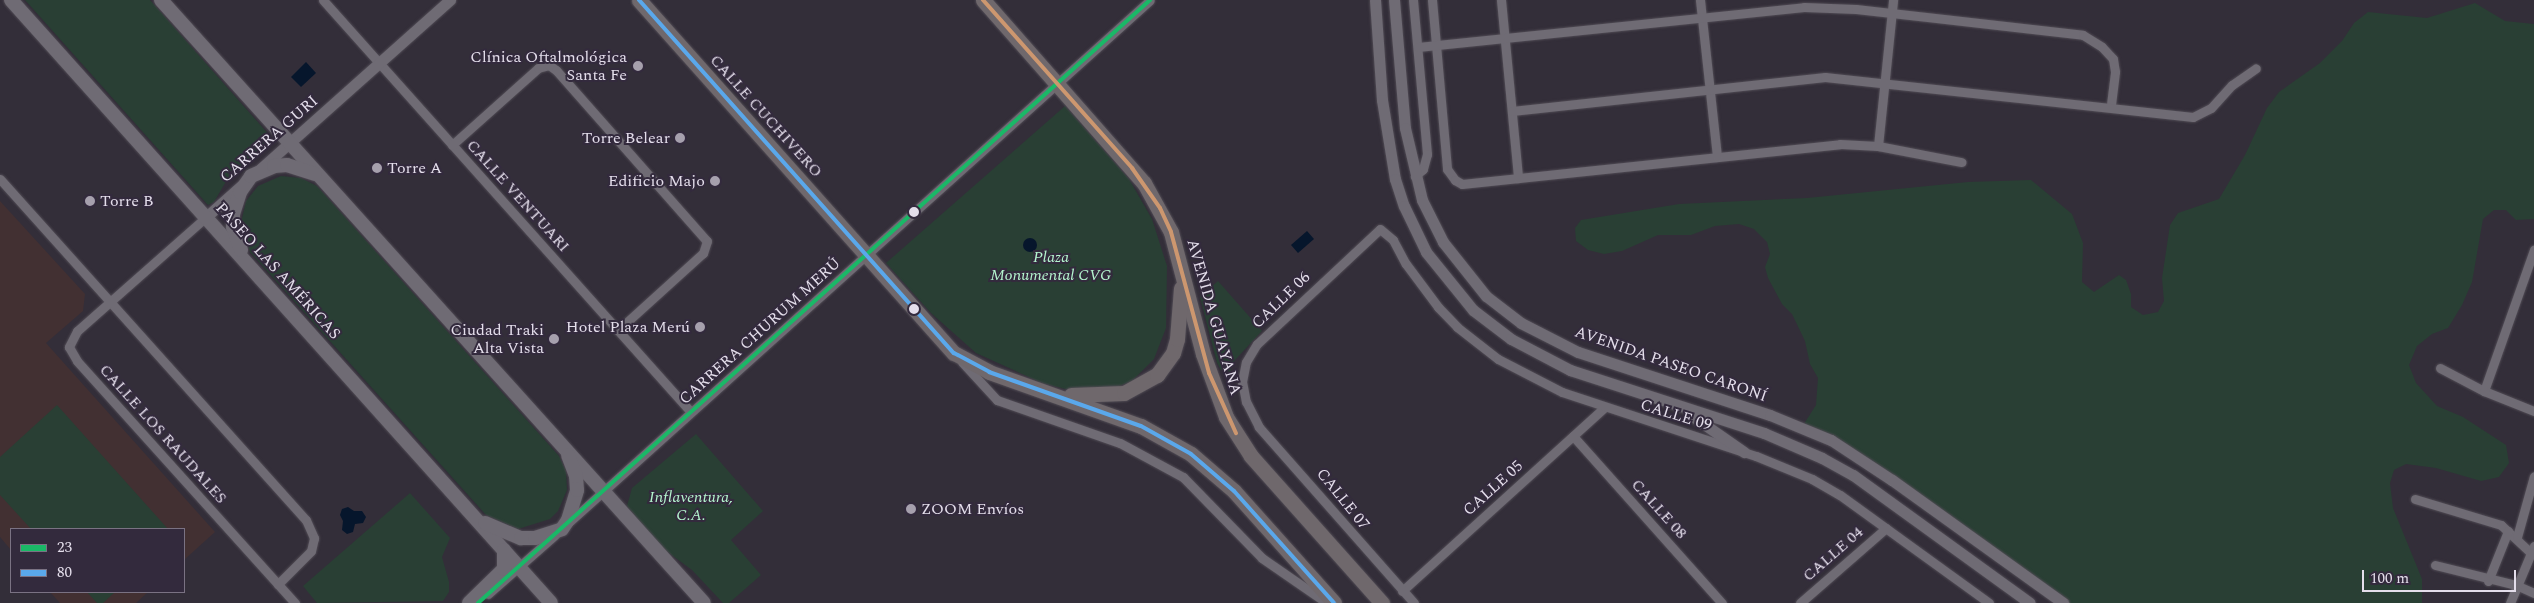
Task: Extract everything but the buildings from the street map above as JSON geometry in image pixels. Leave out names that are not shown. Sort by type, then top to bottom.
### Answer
[{"type":"main road","name":"PASEO LAS AMÉRICAS","points":[[11,0],[551,603]]},
{"type":"main road","points":[[161,0],[556,435],[704,603]]},
{"type":"main road","name":"CALLE CUCHIVERO","points":[[639,0],[866,255]]},
{"type":"main road","name":"AVENIDA GUAYANA","points":[[983,0],[1144,183],[1171,232],[1209,373],[1238,437],[1382,603]]},
{"type":"main road","points":[[248,264],[235,237],[233,214],[240,192],[251,176],[274,166],[287,165],[311,171],[328,183]]},
{"type":"main road","points":[[866,255],[954,353],[989,372],[1141,426],[1191,454],[1234,491],[1334,603]]},
{"type":"main road","points":[[1040,389],[1072,395],[1109,395],[1137,388],[1158,375],[1173,353],[1177,339],[1180,265]]},
{"type":"main road","points":[[470,512],[490,526],[521,538],[535,538],[562,529],[574,505],[576,476],[556,435]]},
{"type":"main road","points":[[469,603],[504,569],[504,550]]},
{"type":"street","name":"CALLE VENTUARI","points":[[323,0],[691,412]]},
{"type":"street","name":"CARRERA GURI","points":[[109,303],[450,0]]},
{"type":"street","name":"CARRERA CHURUM MERÚ","points":[[478,603],[1150,0]]},
{"type":"street","points":[[1375,0],[1382,100],[1395,179],[1414,229],[1441,273],[1473,310],[1510,339],[1570,370],[1764,433],[1838,466],[2030,603]]},
{"type":"street","name":"AVENIDA PASEO CARONÍ","points":[[1394,0],[1403,113],[1415,176],[1431,221],[1456,262],[1486,296],[1521,323],[1578,352],[1770,415],[1831,440],[1892,480],[2062,603]]},
{"type":"street","points":[[1413,0],[1427,154],[1424,169],[1415,176]]},
{"type":"street","points":[[1432,0],[1449,173],[1454,180],[1466,185],[1840,144],[1878,146],[1961,162]]},
{"type":"street","points":[[1501,0],[1518,178]]},
{"type":"street","points":[[1700,0],[1704,18],[1712,89],[1717,157]]},
{"type":"street","points":[[1878,146],[1890,13],[1893,0]]},
{"type":"street","points":[[1418,47],[1820,7],[1890,13],[2083,35],[2102,47],[2113,59],[2115,72],[2111,107]]},
{"type":"street","points":[[452,145],[543,65],[556,70],[589,106],[705,237],[708,244],[704,253],[618,330]]},
{"type":"street","points":[[1512,111],[1804,78],[1884,82],[2197,116],[2211,108],[2232,85],[2256,68]]},
{"type":"street","points":[[0,179],[109,303],[306,520],[314,538],[311,551],[278,584]]},
{"type":"street","name":"CALLE 09","points":[[1380,229],[1393,240],[1406,264],[1438,307],[1476,344],[1522,373],[1605,407],[1744,452],[1812,479],[1886,528],[1989,603]]},
{"type":"street","name":"CALLE 06","points":[[1251,413],[1242,382],[1251,353],[1380,229]]},
{"type":"street","points":[[2484,391],[2534,250]]},
{"type":"street","name":"CALLE LOS RAUDALES","points":[[109,303],[74,335],[69,346],[72,353],[295,603]]},
{"type":"street","points":[[954,353],[997,400],[1120,443],[1183,478],[1262,558],[1327,603]]},
{"type":"street","points":[[2440,368],[2484,391],[2534,411]]},
{"type":"street","points":[[1665,402],[1699,419],[1744,452]]},
{"type":"street","name":"CALLE 05","points":[[1402,591],[1605,407]]},
{"type":"street","name":"CALLE 07","points":[[1251,413],[1258,427],[1414,603]]},
{"type":"street","name":"CALLE 08","points":[[1573,436],[1722,603]]},
{"type":"street","points":[[2517,537],[2534,476]]},
{"type":"street","points":[[2415,499],[2501,525],[2532,549],[2510,603]]},
{"type":"street","name":"CALLE 04","points":[[1800,603],[1886,528]]},
{"type":"street","points":[[2488,580],[2508,531]]},
{"type":"street","points":[[2435,565],[2488,580],[2516,585],[2534,593]]},
{"type":"shaded area","points":[[0,201],[85,294],[83,311],[46,343],[215,532],[185,559],[185,528],[10,528],[10,549],[0,537]]},
{"type":"shaded area","points":[[51,593],[147,593],[136,603],[60,603]]},
{"type":"green space","points":[[25,0],[150,0],[271,137],[228,178],[214,202],[208,205]]},
{"type":"green space","points":[[2475,3],[2505,21],[2534,24],[2534,219],[2516,220],[2506,210],[2494,210],[2483,219],[2472,282],[2462,305],[2448,328],[2432,334],[2417,346],[2409,365],[2416,383],[2437,406],[2463,417],[2506,445],[2509,463],[2499,477],[2481,481],[2436,468],[2406,464],[2394,470],[2390,483],[2393,508],[2422,579],[2422,603],[2063,603],[1974,538],[1802,427],[1816,405],[1818,378],[1810,364],[1805,341],[1792,314],[1782,304],[1768,278],[1765,267],[1770,254],[1767,242],[1754,229],[1739,224],[1715,226],[1691,235],[1658,235],[1622,251],[1604,254],[1588,250],[1576,241],[1575,228],[1581,220],[1679,204],[1807,198],[1968,182],[2031,180],[2072,214],[2083,243],[2082,282],[2094,292],[2119,275],[2126,280],[2131,294],[2131,307],[2143,315],[2158,312],[2164,301],[2162,278],[2170,225],[2178,213],[2219,199],[2245,155],[2267,108],[2279,92],[2320,63],[2342,41],[2354,23],[2368,12],[2427,18]]},
{"type":"green space","name":"Plaza Monumental CVG","points":[[1065,106],[1129,179],[1152,219],[1167,266],[1166,328],[1154,359],[1132,381],[1117,387],[1077,392],[1042,383],[976,353],[931,313],[886,263]]},
{"type":"green space","points":[[281,176],[301,178],[317,186],[559,456],[566,471],[567,490],[558,511],[550,519],[518,529],[486,515],[250,252],[241,223],[246,201],[258,186]]},
{"type":"green space","points":[[1218,281],[1262,331],[1235,360],[1230,372],[1221,370],[1217,363],[1200,297]]},
{"type":"green space","points":[[57,405],[167,528],[30,528],[0,495],[0,457]]},
{"type":"green space","name":"Inflaventura, C.A.","points":[[696,434],[763,511],[731,540],[761,575],[729,603],[723,603],[692,570],[662,548],[627,506],[632,488]]},
{"type":"green space","points":[[410,493],[450,538],[442,557],[449,582],[449,592],[443,601],[317,603],[303,586]]},
{"type":"green space","points":[[88,593],[114,593],[103,603],[97,603]]},
{"type":"water","points":[[306,62],[316,73],[301,87],[291,77]]},
{"type":"water","points":[[1307,231],[1314,239],[1298,253],[1291,245]]},
{"type":"water","points":[[1027,238],[1033,238],[1037,245],[1033,252],[1027,252],[1023,248],[1023,242]]},
{"type":"water","points":[[348,507],[354,511],[362,511],[366,517],[363,523],[355,524],[353,532],[347,534],[342,530],[343,521],[340,515],[342,509]]},
{"type":"transit line","name":"80","points":[[639,0],[954,353],[989,372],[1141,426],[1191,454],[1234,491],[1334,603]]},
{"type":"transit line","points":[[983,0],[1132,168],[1160,208],[1171,232],[1209,373],[1236,433]]},
{"type":"transit line","name":"23","points":[[478,603],[1150,0]]},
{"type":"place","name":"Clínica Oftalmológica Santa Fe","points":[[638,66]]},
{"type":"place","name":"Torre Belear","points":[[680,138]]},
{"type":"place","name":"Torre A","points":[[377,168]]},
{"type":"place","name":"Edificio Majo","points":[[715,181]]},
{"type":"place","name":"Torre B","points":[[90,201]]},
{"type":"place","name":"Hotel Plaza Merú","points":[[700,327]]},
{"type":"place","name":"Ciudad Traki Alta Vista","points":[[554,339]]},
{"type":"place","name":"ZOOM Envíos","points":[[911,509]]}]
